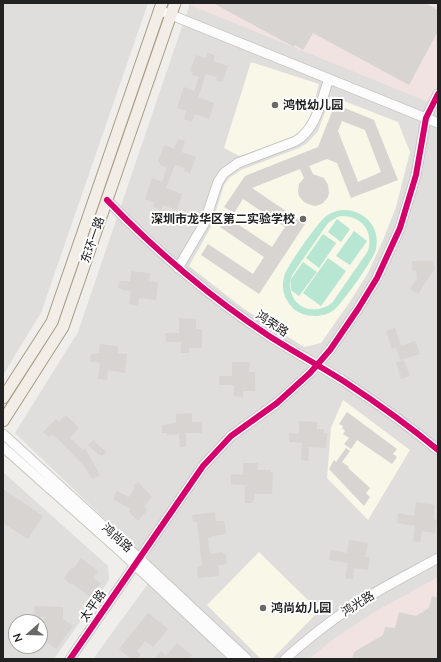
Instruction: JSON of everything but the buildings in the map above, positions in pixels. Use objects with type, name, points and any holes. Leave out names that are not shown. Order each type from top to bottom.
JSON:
[{"type":"main road","name":"东环一路","points":[[3,421],[63,327],[175,3]]},
{"type":"main road","name":"东环一路","points":[[3,398],[52,322],[160,6]]},
{"type":"street","points":[[160,6],[171,14],[438,123]]},
{"type":"street","points":[[178,268],[204,224],[218,182],[224,172],[238,163],[296,141],[302,137],[314,121],[329,78]]},
{"type":"street","name":"太平路","points":[[70,659],[195,478],[212,456],[242,428],[289,394],[317,366],[365,299],[393,245],[406,210],[413,187],[426,118],[438,94]]},
{"type":"street","name":"鸿荣路","points":[[107,200],[178,268],[246,320],[376,402],[438,450]]},
{"type":"street","name":"鸿尚路","points":[[3,434],[138,562],[235,659]]},
{"type":"street","name":"鸿尚路","points":[[3,447],[138,562],[247,659]]},
{"type":"street","name":"鸿光路","points":[[285,659],[322,627],[344,612],[438,558]]},
{"type":"shaded area","points":[[3,3],[148,3],[41,313],[3,375]]},
{"type":"shaded area","points":[[190,3],[438,3],[438,659],[93,659],[158,570],[15,433],[78,332]]},
{"type":"shaded area","points":[[190,3],[438,3],[438,106],[190,5]]},
{"type":"shaded area","name":"鸿悦幼儿园","points":[[251,62],[319,84],[308,126],[290,140],[239,156],[224,148]]},
{"type":"shaded area","name":"深圳市龙华区第二实验学校","points":[[331,96],[398,122],[410,152],[396,207],[368,273],[321,343],[304,347],[244,309],[189,266],[211,227],[224,185],[229,178],[241,170],[299,148],[307,143],[318,131]]},
{"type":"shaded area","points":[[343,400],[410,450],[368,520],[327,478],[331,428]]},
{"type":"shaded area","points":[[3,472],[108,566],[109,580],[54,659],[3,659]]},
{"type":"shaded area","name":"鸿尚幼儿园","points":[[259,552],[319,611],[272,659],[261,659],[207,605]]},
{"type":"shaded area","points":[[438,577],[438,659],[309,659],[332,640],[376,611]]},
{"type":"green space","points":[[342,210],[357,212],[369,220],[376,233],[376,249],[370,262],[358,280],[335,309],[320,316],[302,314],[296,311],[287,300],[283,288],[284,277],[296,255],[321,221],[329,214]],"holes":[[[337,217],[349,217],[361,222],[365,226],[369,238],[368,251],[332,303],[323,308],[315,309],[300,305],[291,293],[290,284],[292,275],[328,223]]]},
{"type":"green space","points":[[337,219],[350,229],[341,242],[328,232]]},
{"type":"green space","points":[[354,231],[367,241],[350,265],[336,256]]},
{"type":"green space","points":[[323,234],[336,243],[319,268],[306,258]]},
{"type":"green space","points":[[328,258],[346,271],[321,306],[303,293]]},
{"type":"green space","points":[[303,262],[317,272],[299,296],[291,290],[291,279]]},
{"type":"cycle path","points":[[70,659],[203,466],[231,436],[277,403],[310,373],[330,350],[358,309],[377,278],[400,228],[416,175],[426,118],[438,94]]},
{"type":"cycle path","points":[[107,200],[164,255],[247,321],[369,398],[438,450]]},
{"type":"place","name":"鸿悦幼儿园","points":[[275,105]]},
{"type":"place","name":"深圳市龙华区第二实验学校","points":[[303,219]]},
{"type":"place","name":"鸿尚幼儿园","points":[[263,608]]}]
